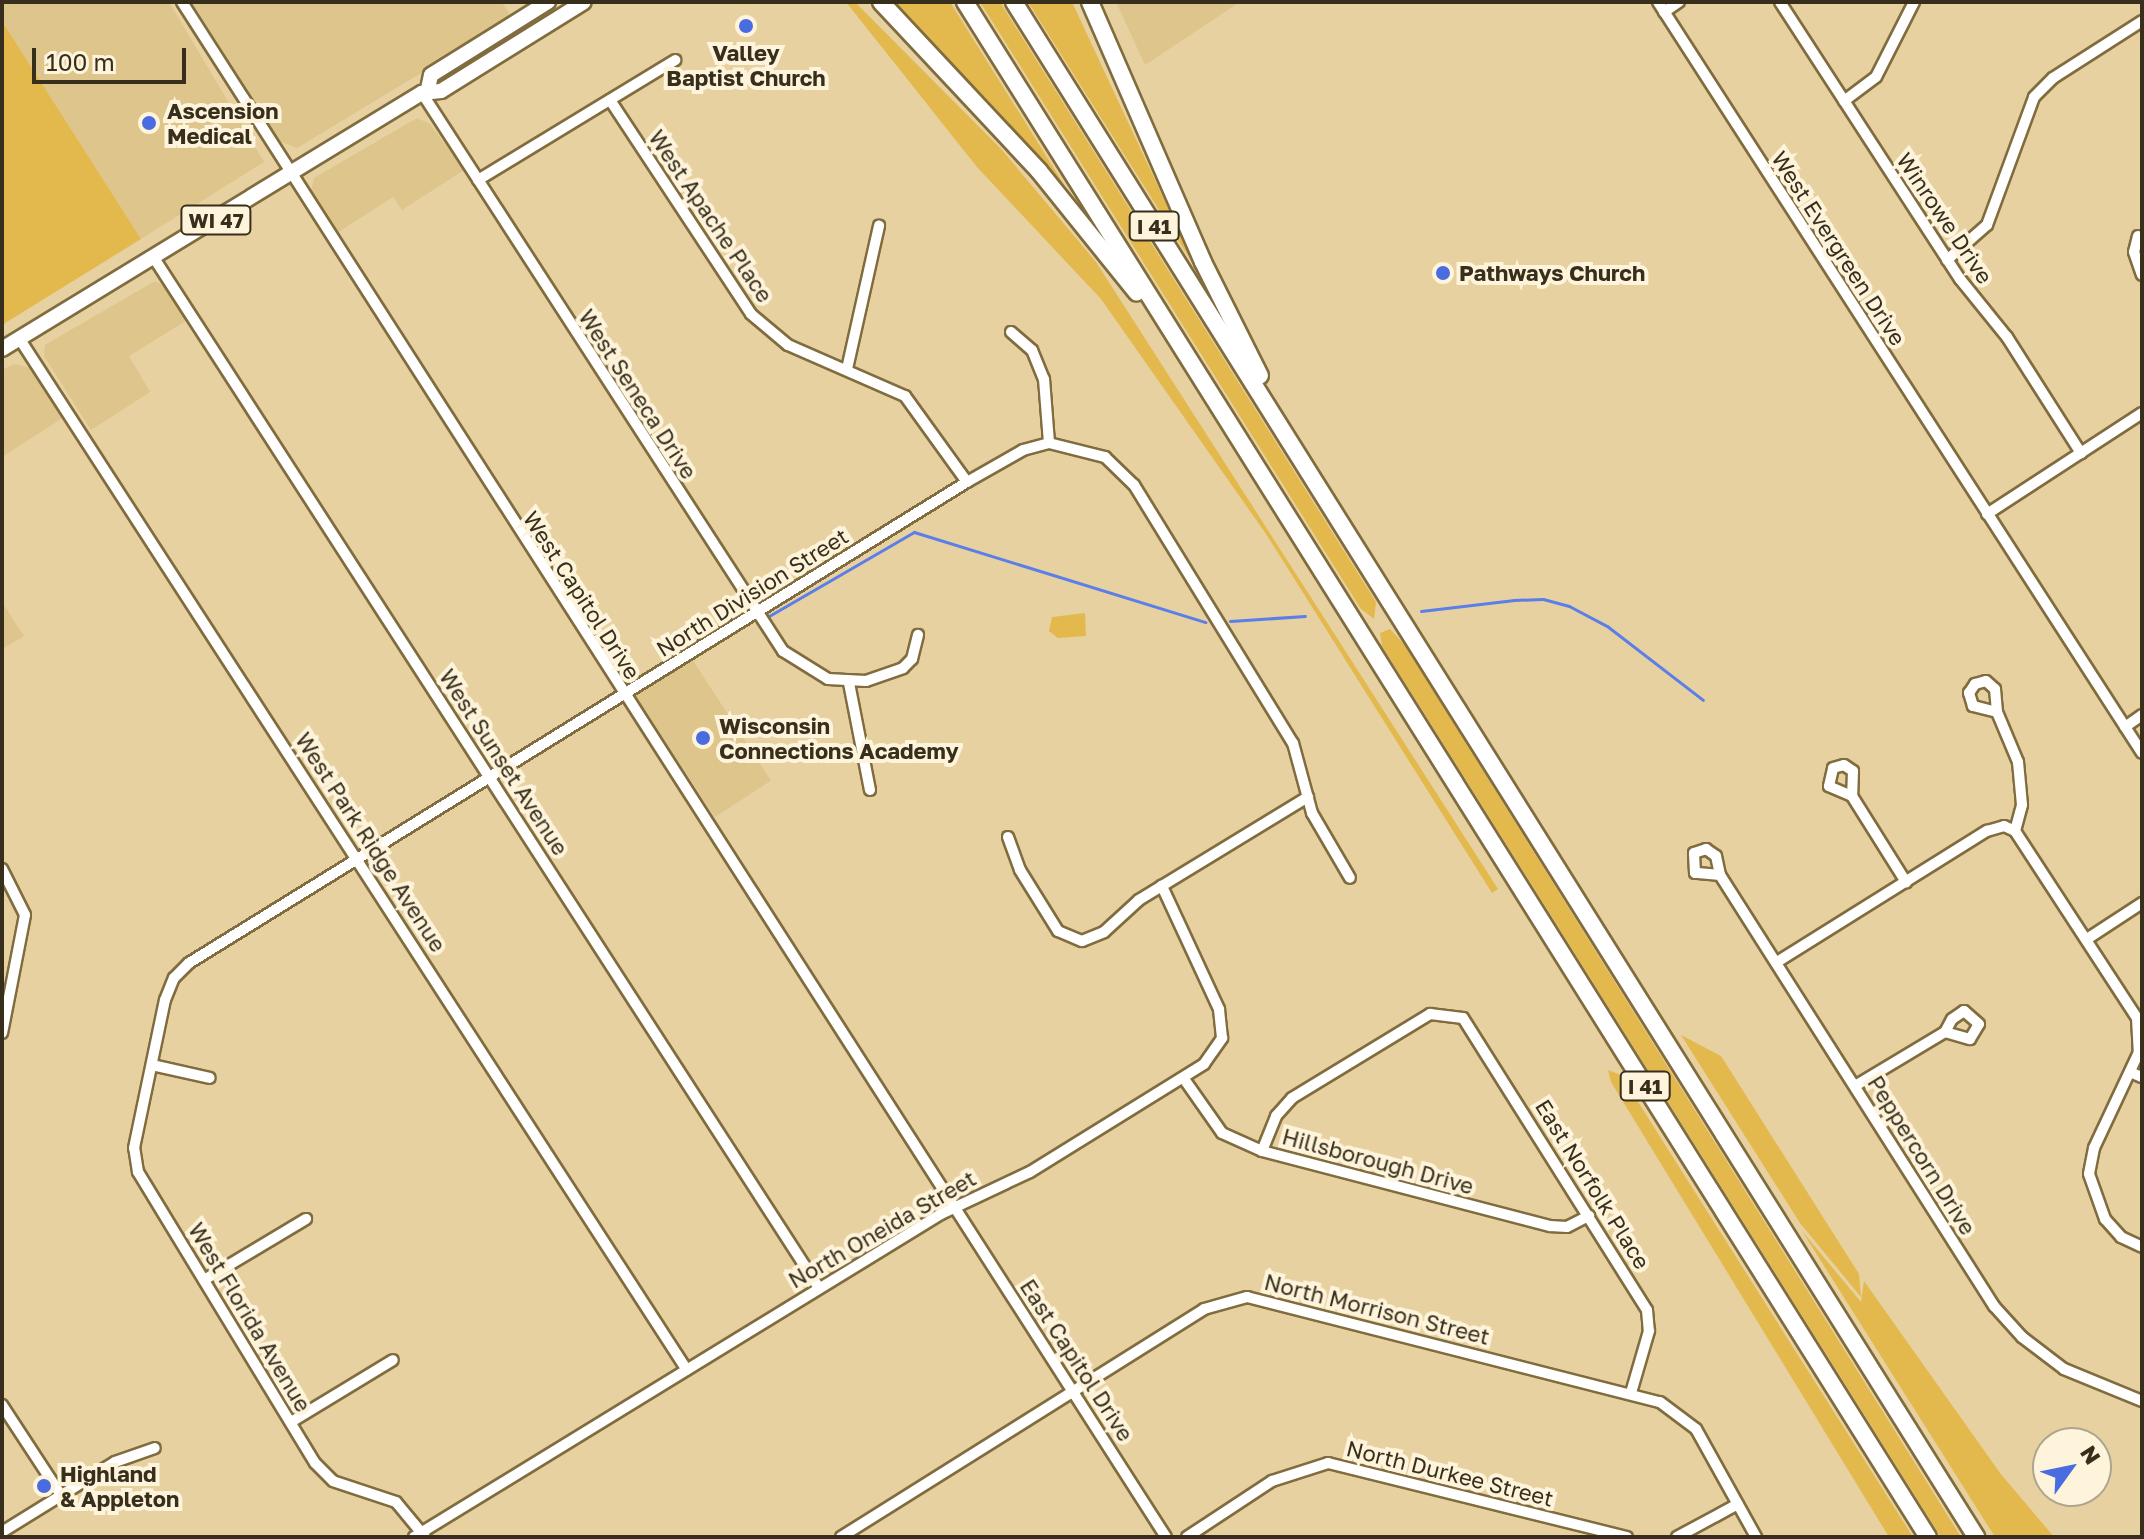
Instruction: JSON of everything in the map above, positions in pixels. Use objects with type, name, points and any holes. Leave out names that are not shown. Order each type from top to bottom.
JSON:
[{"type":"highway","points":[[881,2],[1031,160],[1159,327],[1182,345]]},
{"type":"highway","name":"I 41","points":[[965,2],[1928,1537]]},
{"type":"highway","name":"I 41","points":[[1014,2],[1976,1537]]},
{"type":"highway","points":[[1090,2],[1209,274],[1294,450]]},
{"type":"main road","name":"WI 47","points":[[425,91],[431,75],[548,2]]},
{"type":"main road","name":"WI 47","points":[[2,349],[425,91],[441,91],[584,2]]},
{"type":"street","name":"West Capitol Drive","points":[[182,2],[288,175],[953,1206]]},
{"type":"street","points":[[1661,7],[1679,2]]},
{"type":"street","name":"Winrowe Drive","points":[[1780,2],[1947,260],[2007,337],[2081,453]]},
{"type":"street","points":[[1844,101],[1876,77],[1914,2]]},
{"type":"street","name":"West Evergreen Drive","points":[[1661,7],[2142,753]]},
{"type":"street","points":[[1947,260],[1987,225],[2034,97],[2053,78],[2142,21]]},
{"type":"street","points":[[478,180],[675,60]]},
{"type":"street","name":"West Seneca Drive","points":[[425,91],[478,180],[755,613],[798,663],[849,683]]},
{"type":"street","name":"West Apache Place","points":[[610,100],[751,314],[788,345],[894,388],[915,406],[967,482]]},
{"type":"street","points":[[847,369],[879,226]]},
{"type":"street","points":[[2138,236],[2134,252],[2142,275]]},
{"type":"street","name":"West Sunset Avenue","points":[[154,258],[819,1288]]},
{"type":"street","points":[[1011,332],[1032,350],[1042,371],[1049,443],[1088,449],[1121,469],[1186,568],[1293,743],[1317,826],[1350,878]]},
{"type":"street","name":"West Park Ridge Avenue","points":[[19,338],[687,1370]]},
{"type":"street","points":[[1987,514],[2142,413]]},
{"type":"street","name":"North Division Street","points":[[358,858],[967,482],[1023,450],[1049,443]]},
{"type":"street","points":[[870,790],[849,683],[880,679],[903,668],[912,659],[918,635]]},
{"type":"street","points":[[1997,712],[2018,762],[2022,805],[2015,831]]},
{"type":"street","points":[[2125,727],[2142,715]]},
{"type":"street","points":[[1852,796],[1906,882]]},
{"type":"street","points":[[1008,837],[1020,870],[1058,931],[1082,941],[1104,932],[1126,909],[1308,797]]},
{"type":"street","points":[[1777,962],[1995,827],[2015,831],[2137,1018],[2140,1052],[2094,1148],[2089,1174],[2105,1219],[2121,1237],[2142,1247]]},
{"type":"street","name":"West Florida Avenue","points":[[358,858],[180,970],[165,1000],[135,1162],[324,1473],[346,1487],[396,1502],[420,1535]]},
{"type":"street","points":[[2,869],[22,903],[25,926],[2,1033]]},
{"type":"street","name":"Peppercorn Drive","points":[[1720,875],[2008,1322],[2064,1369],[2142,1401]]},
{"type":"street","name":"North Oneida Street","points":[[420,1535],[953,1206],[1030,1172],[1184,1079],[1213,1057],[1222,1024],[1162,886]]},
{"type":"street","points":[[2087,939],[2142,903]]},
{"type":"street","name":"East Norfolk Place","points":[[1262,1151],[1276,1116],[1292,1098],[1430,1014],[1451,1014],[1470,1025],[1647,1310],[1649,1331],[1631,1393]]},
{"type":"street","points":[[1855,1086],[1945,1032]]},
{"type":"street","points":[[152,1065],[210,1078]]},
{"type":"street","points":[[2130,1072],[2142,1077]]},
{"type":"street","name":"Hillsborough Drive","points":[[1184,1079],[1222,1133],[1262,1151],[1550,1226],[1567,1227],[1589,1216]]},
{"type":"street","name":"East Capitol Drive","points":[[953,1206],[1166,1537]]},
{"type":"street","points":[[204,1280],[306,1219]]},
{"type":"street","name":"North Morrison Street","points":[[841,1537],[1204,1309],[1247,1297],[1631,1393],[1672,1409],[1696,1429],[1756,1537]]},
{"type":"street","points":[[291,1422],[393,1360]]},
{"type":"street","points":[[2,1405],[61,1495]]},
{"type":"street","points":[[2,1532],[115,1462],[155,1448]]},
{"type":"street","name":"North Durkee Street","points":[[1187,1537],[1272,1481],[1328,1463],[1627,1537]]},
{"type":"street","points":[[1677,1537],[1738,1504]]},
{"type":"shaded area","points":[[2,2],[169,2],[264,162],[141,239],[2,21]]},
{"type":"shaded area","points":[[192,2],[502,2],[512,18],[297,148],[279,141]]},
{"type":"shaded area","points":[[846,2],[855,2],[1002,150],[1096,262],[1498,889],[1492,893],[1266,534],[1101,299],[977,167]]},
{"type":"shaded area","points":[[895,2],[950,2],[1065,186],[937,51]]},
{"type":"shaded area","points":[[980,2],[1000,2],[1376,602],[1374,619],[1361,609]]},
{"type":"shaded area","points":[[1028,2],[1072,2],[1197,270]]},
{"type":"shaded area","points":[[1116,2],[1240,2],[1145,65]]},
{"type":"shaded area","points":[[2,21],[141,239],[2,325]]},
{"type":"shaded area","points":[[417,118],[430,124],[464,170],[402,210],[393,197],[337,233],[311,192],[314,178]]},
{"type":"shaded area","points":[[155,281],[165,286],[189,319],[129,356],[150,392],[91,430],[44,356],[45,345]]},
{"type":"shaded area","points":[[14,364],[31,368],[64,417],[2,457],[2,370]]},
{"type":"shaded area","points":[[2,602],[24,636],[2,649]]},
{"type":"shaded area","points":[[1085,613],[1086,636],[1058,638],[1049,631],[1052,617]]},
{"type":"shaded area","points":[[1390,629],[1404,644],[1961,1537],[1941,1537],[1382,646],[1380,633]]},
{"type":"shaded area","name":"Wisconsin Connections Academy","points":[[692,659],[771,781],[715,817],[636,695]]},
{"type":"shaded area","points":[[1681,1035],[1721,1056],[1859,1274],[1861,1297],[1800,1223]]},
{"type":"shaded area","points":[[1608,1070],[1621,1075],[1913,1537],[1889,1537],[1611,1082]]},
{"type":"shaded area","points":[[1802,1231],[1861,1302],[1864,1281],[2000,1473],[2054,1537],[1995,1537]]},
{"type":"waterway","points":[[769,616],[914,532],[1205,622]]},
{"type":"waterway","points":[[1421,611],[1543,599],[1569,606],[1607,626],[1703,700]]},
{"type":"waterway","points":[[1230,621],[1305,616]]},
{"type":"place","name":"Valley Baptist Church","points":[[746,26]]},
{"type":"place","name":"Ascension Medical","points":[[149,123]]},
{"type":"place","name":"Pathways Church","points":[[1443,273]]},
{"type":"place","name":"Wisconsin Connections Academy","points":[[703,738]]},
{"type":"place","name":"Highland & Appleton","points":[[44,1486]]}]
